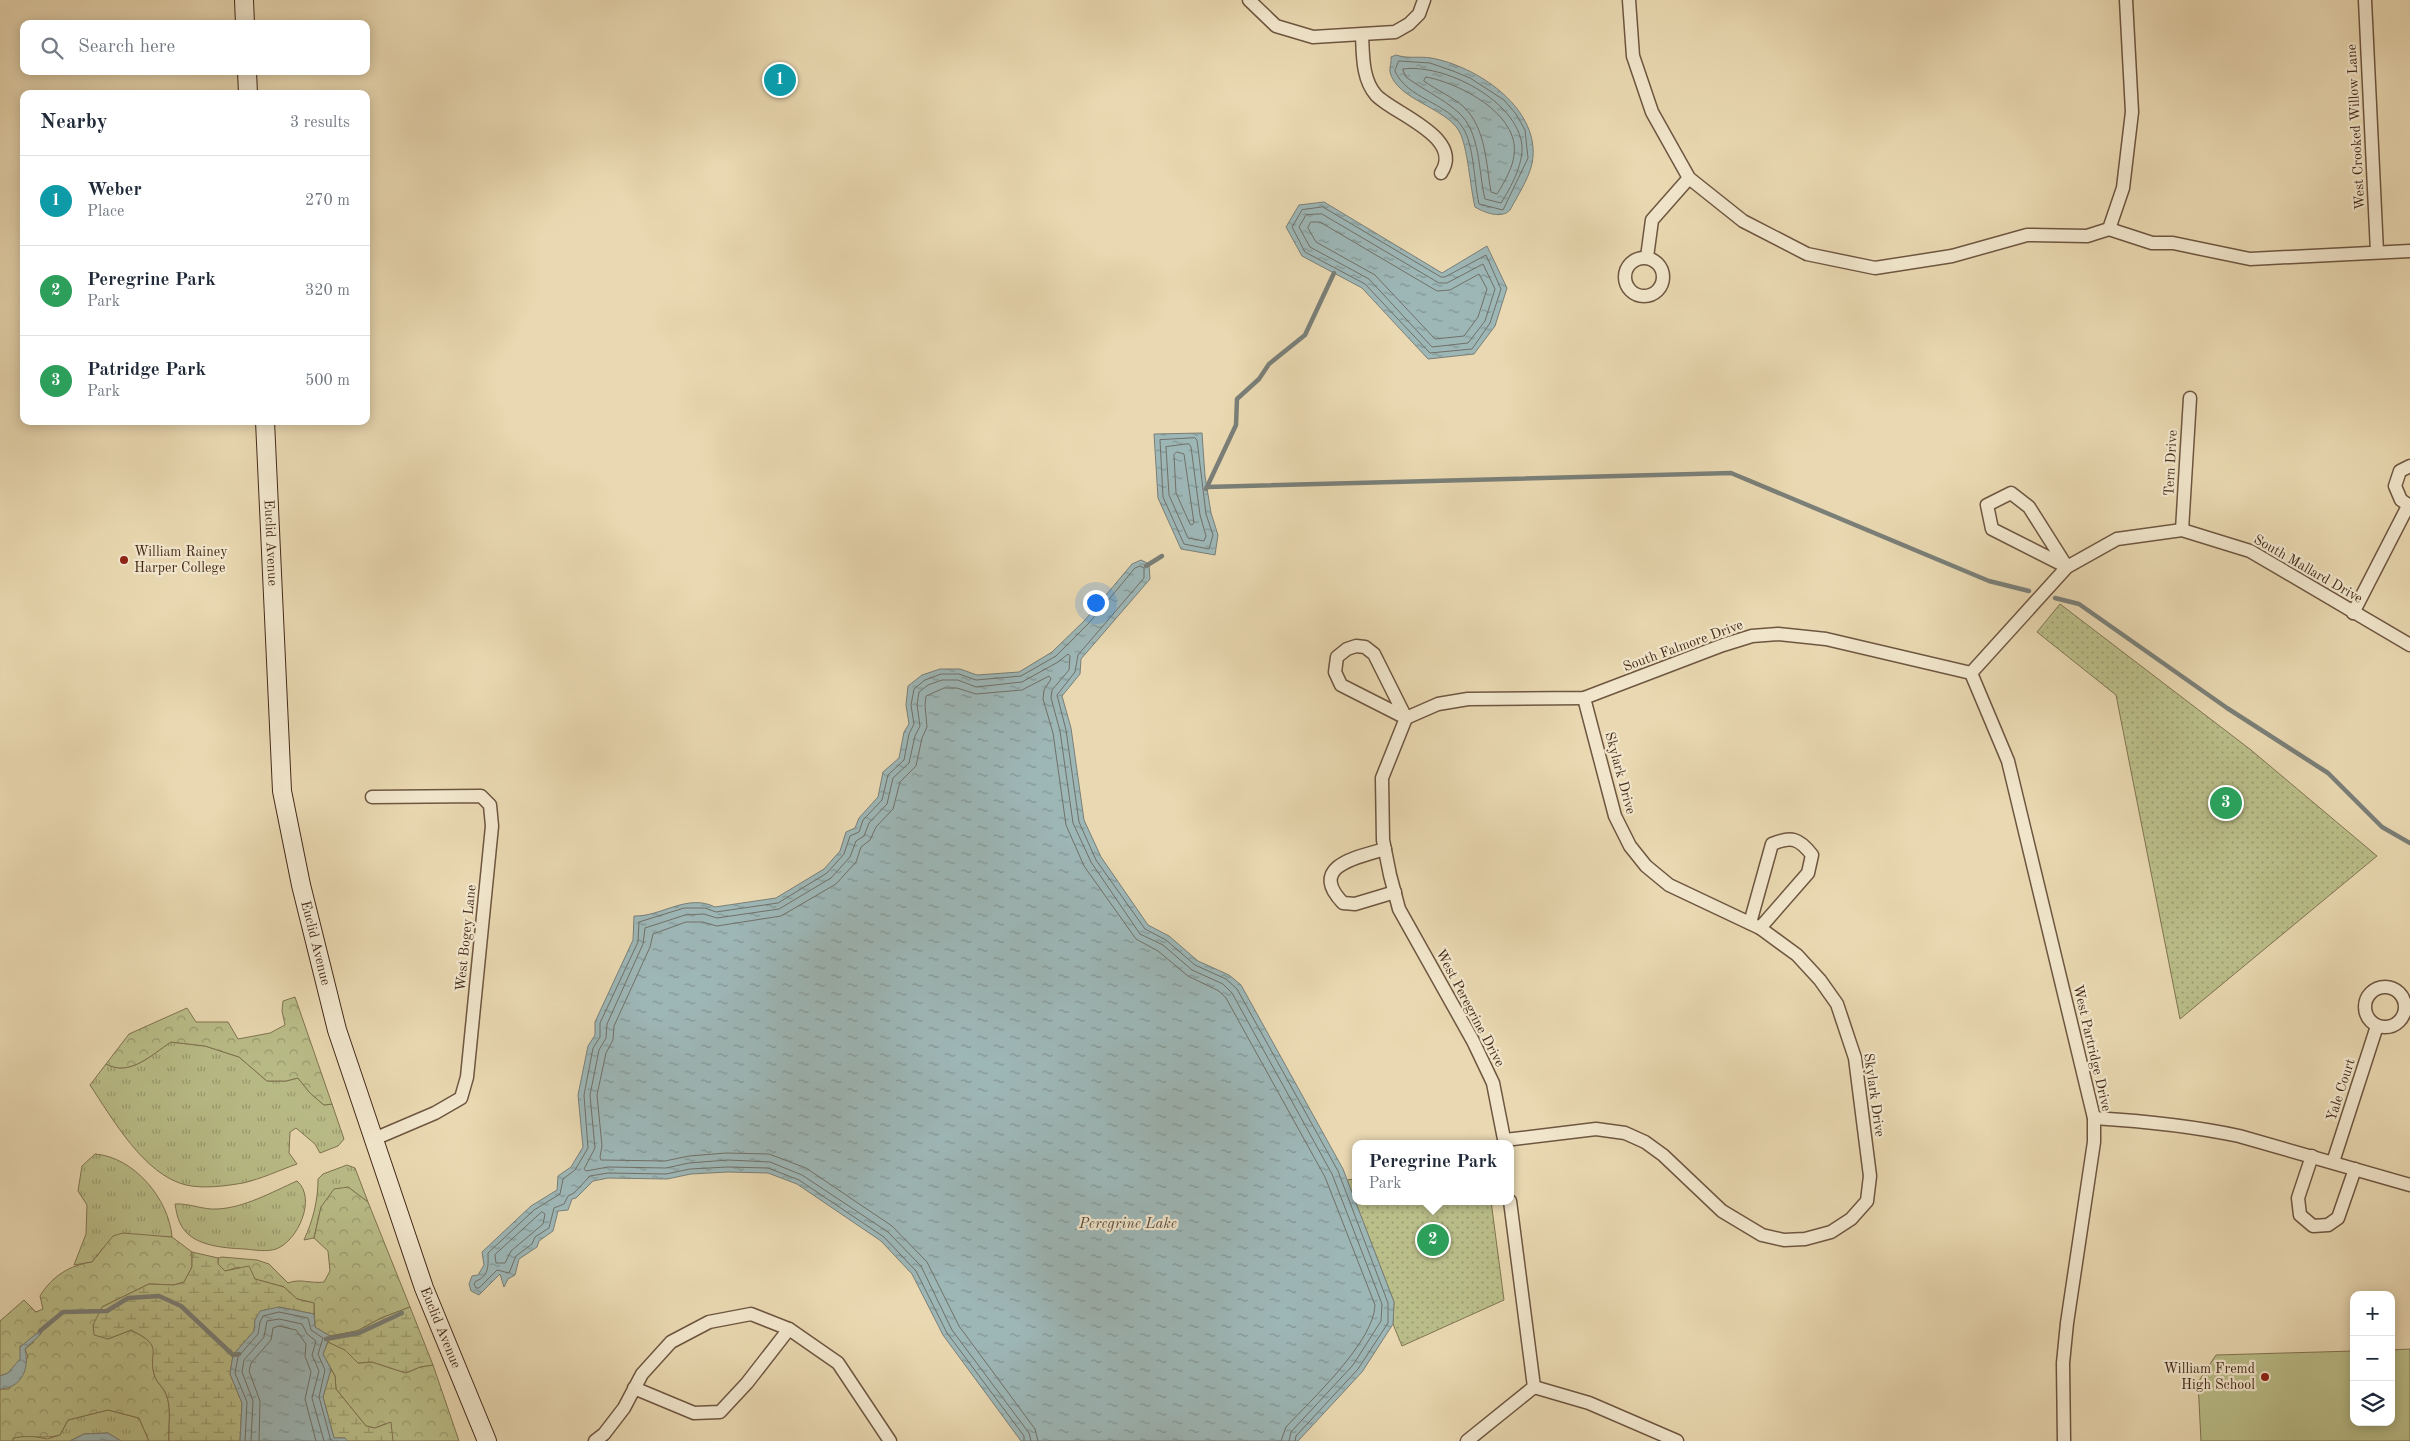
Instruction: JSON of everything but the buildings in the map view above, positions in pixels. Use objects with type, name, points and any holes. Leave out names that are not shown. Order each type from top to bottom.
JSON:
[{"type":"main road","points":[[244,0],[245,20]]},
{"type":"main road","points":[[247,75],[248,90]]},
{"type":"main road","name":"Euclid Avenue","points":[[265,425],[282,791],[301,886],[337,1030],[424,1288],[487,1441]]},
{"type":"street","points":[[1249,0],[1276,26],[1313,37],[1395,32],[1409,24],[1419,14],[1424,0]]},
{"type":"street","points":[[1629,0],[1633,56],[1652,112],[1689,178],[1743,221],[1807,254],[1874,268],[1952,256],[2026,234],[2087,236],[2109,229],[2152,243],[2173,243],[2250,259],[2410,251]]},
{"type":"street","points":[[2109,229],[2124,188],[2132,112],[2126,0]]},
{"type":"street","name":"West Crooked Willow Lane","points":[[2365,0],[2377,252]]},
{"type":"street","points":[[1362,35],[1364,70],[1368,83],[1376,95],[1419,122],[1440,144],[1445,156],[1445,167],[1441,173]]},
{"type":"street","points":[[1647,257],[1652,220],[1689,178]]},
{"type":"street","name":"Tern Drive","points":[[2182,530],[2190,398]]},
{"type":"street","points":[[2353,613],[2409,506],[2396,494],[2395,486],[2400,471],[2410,466]]},
{"type":"street","points":[[2011,493],[2029,507],[2067,567],[1992,529],[1987,505],[2011,493]]},
{"type":"street","name":"South Mallard Drive","points":[[1971,673],[2067,567],[2117,539],[2182,530],[2250,551],[2410,645]]},
{"type":"street","name":"South Falmore Drive","points":[[1406,718],[1438,704],[1468,699],[1584,698],[1723,645],[1752,636],[1778,634],[1826,639],[1971,673]]},
{"type":"street","points":[[1356,646],[1365,647],[1374,654],[1406,718],[1341,685],[1335,672],[1337,657],[1347,649],[1356,646]]},
{"type":"street","name":"West Partridge Drive","points":[[1971,673],[2010,769],[2094,1118],[2094,1142],[2067,1323],[2063,1364],[2064,1441]]},
{"type":"street","name":"Skylark Drive","points":[[1514,1141],[1596,1129],[1625,1133],[1645,1142],[1663,1155],[1722,1211],[1762,1235],[1784,1240],[1805,1239],[1830,1232],[1851,1219],[1867,1201],[1870,1176],[1855,1058],[1837,1004],[1820,980],[1797,955],[1755,925],[1669,885],[1646,866],[1630,846],[1615,816],[1584,698]]},
{"type":"street","name":"West Peregrine Drive","points":[[1406,718],[1382,778],[1381,807],[1384,849],[1399,909],[1473,1041],[1493,1083],[1505,1140]]},
{"type":"street","name":"West Bogey Lane","points":[[372,797],[482,796],[490,805],[492,826],[467,1077],[461,1098],[434,1113],[374,1138]]},
{"type":"street","points":[[1784,839],[1794,839],[1804,844],[1812,855],[1808,873],[1755,925],[1772,844],[1784,839]]},
{"type":"street","points":[[1384,849],[1344,861],[1332,872],[1330,883],[1335,895],[1342,903],[1355,904],[1395,892]]},
{"type":"street","name":"Yale Court","points":[[2333,1162],[2377,1026]]},
{"type":"street","points":[[2094,1118],[2213,1130],[2312,1156],[2410,1185]]},
{"type":"street","points":[[2312,1156],[2298,1198],[2300,1215],[2313,1226],[2328,1225],[2338,1218],[2355,1169]]},
{"type":"street","points":[[1511,1205],[1534,1387]]},
{"type":"street","points":[[595,1441],[604,1434],[624,1408],[642,1374],[670,1342],[709,1322],[751,1314],[789,1328],[838,1362],[890,1441]]},
{"type":"street","points":[[634,1388],[694,1414],[720,1412],[747,1383],[789,1328]]},
{"type":"street","points":[[1467,1441],[1534,1387]]},
{"type":"street","points":[[1534,1387],[1589,1403],[1677,1441]]},
{"type":"green space","points":[[2060,604],[2251,750],[2377,856],[2180,1019],[2116,695],[2037,632]]},
{"type":"green space","points":[[295,997],[332,1104],[324,1105],[310,1093],[298,1078],[286,1081],[267,1081],[239,1057],[205,1046],[171,1042],[140,1063],[132,1066],[123,1068],[106,1064],[129,1034],[187,1008],[196,1022],[228,1022],[238,1039],[270,1033],[285,1025],[282,1011],[283,1001]]},
{"type":"green space","points":[[171,1042],[205,1046],[239,1057],[267,1081],[286,1081],[298,1078],[310,1093],[324,1105],[332,1104],[344,1139],[338,1146],[320,1153],[315,1144],[296,1128],[290,1132],[289,1153],[297,1164],[257,1179],[229,1185],[193,1186],[171,1179],[156,1170],[130,1144],[90,1085],[106,1064],[123,1068],[132,1066],[140,1063]]},
{"type":"green space","points":[[95,1154],[123,1163],[147,1182],[164,1208],[172,1237],[146,1236],[103,1248],[92,1262],[74,1265],[86,1234],[87,1205],[78,1191],[82,1166]]},
{"type":"green space","points":[[347,1165],[355,1168],[368,1202],[348,1187],[321,1207],[314,1238],[304,1240],[314,1210],[318,1179],[323,1174]]},
{"type":"green space","points":[[1352,1179],[1352,1193],[1347,1180]]},
{"type":"green space","points":[[297,1181],[303,1188],[305,1198],[302,1218],[298,1228],[291,1237],[276,1249],[227,1248],[199,1241],[185,1231],[177,1216],[175,1204],[212,1209],[227,1208],[258,1199]]},
{"type":"green space","points":[[348,1187],[368,1202],[410,1307],[381,1318],[357,1331],[330,1336],[315,1327],[314,1303],[297,1299],[284,1287],[255,1279],[239,1267],[225,1271],[218,1264],[218,1258],[222,1257],[257,1260],[269,1264],[288,1283],[297,1281],[324,1282],[330,1271],[328,1251],[314,1238],[321,1207],[334,1189]]},
{"type":"green space","points":[[1357,1205],[1492,1205],[1504,1300],[1402,1346],[1393,1324],[1394,1302]]},
{"type":"green space","points":[[123,1233],[172,1237],[192,1252],[192,1267],[184,1282],[174,1285],[149,1284],[102,1307],[108,1339],[131,1330],[143,1336],[153,1346],[155,1377],[168,1399],[169,1441],[149,1441],[139,1418],[108,1410],[68,1420],[60,1435],[20,1437],[13,1438],[13,1441],[0,1441],[0,1389],[9,1389],[28,1357],[25,1349],[34,1342],[20,1346],[21,1359],[8,1373],[0,1376],[0,1321],[24,1300],[36,1312],[43,1309],[40,1296],[56,1277],[76,1266],[92,1262],[113,1236]]},
{"type":"green space","points":[[192,1252],[218,1258],[218,1264],[225,1271],[249,1266],[255,1279],[284,1287],[297,1299],[314,1303],[314,1314],[279,1307],[255,1320],[254,1331],[233,1355],[230,1374],[242,1403],[240,1441],[169,1441],[168,1399],[155,1377],[153,1350],[149,1341],[131,1330],[108,1339],[94,1335],[93,1325],[102,1307],[149,1284],[174,1285],[184,1282],[192,1267]]},
{"type":"green space","points":[[410,1307],[433,1365],[420,1367],[406,1373],[372,1362],[358,1363],[345,1350],[328,1342],[330,1336],[357,1331],[381,1318]]},
{"type":"green space","points":[[328,1342],[345,1350],[358,1363],[372,1362],[406,1373],[420,1367],[433,1365],[459,1441],[393,1441],[385,1424],[375,1428],[366,1426],[336,1389],[335,1376],[323,1354]]},
{"type":"green space","name":"William Fremd High School","points":[[2410,1349],[2410,1441],[2201,1441],[2198,1382],[2216,1355],[2350,1351],[2350,1426],[2395,1426],[2395,1350]]},
{"type":"green space","points":[[331,1369],[335,1376],[336,1389],[366,1426],[375,1428],[391,1422],[393,1441],[348,1441],[345,1438],[334,1438],[323,1397]]},
{"type":"green space","points":[[108,1410],[139,1418],[149,1441],[121,1441],[108,1433],[84,1434],[70,1441],[13,1441],[13,1438],[28,1435],[47,1439],[60,1435],[68,1420]]},
{"type":"water","points":[[1396,55],[1431,58],[1448,62],[1484,79],[1514,105],[1525,121],[1532,138],[1533,157],[1524,184],[1507,213],[1498,215],[1475,207],[1467,157],[1459,131],[1444,116],[1401,89],[1394,81],[1390,69],[1391,57]]},
{"type":"water","points":[[1324,202],[1442,273],[1487,246],[1507,288],[1495,326],[1474,354],[1428,359],[1362,288],[1302,256],[1286,227],[1299,205]]},
{"type":"water","points":[[1202,433],[1205,476],[1211,513],[1218,535],[1215,555],[1181,549],[1158,498],[1154,434]]},
{"type":"water","name":"Peregrine Lake","points":[[1141,560],[1149,564],[1150,579],[1081,659],[1080,674],[1062,696],[1071,728],[1084,820],[1101,857],[1148,925],[1169,936],[1198,961],[1229,975],[1241,985],[1343,1169],[1352,1192],[1352,1205],[1357,1205],[1394,1302],[1393,1324],[1362,1372],[1298,1441],[1021,1441],[943,1335],[912,1274],[881,1241],[797,1184],[768,1173],[728,1172],[691,1174],[667,1179],[608,1178],[593,1181],[576,1198],[572,1199],[568,1210],[558,1211],[553,1231],[539,1241],[537,1247],[519,1259],[515,1275],[508,1279],[504,1287],[500,1274],[479,1295],[471,1291],[469,1284],[472,1276],[478,1275],[484,1265],[482,1252],[531,1206],[557,1190],[558,1176],[571,1167],[583,1147],[578,1095],[588,1046],[595,1035],[595,1022],[633,940],[634,916],[654,913],[684,904],[705,903],[715,907],[776,898],[824,869],[840,851],[846,832],[855,828],[859,818],[878,797],[883,772],[899,758],[904,732],[909,724],[906,705],[908,686],[922,675],[940,669],[960,669],[977,675],[1019,672],[1052,652],[1085,620],[1132,564]]},
{"type":"water","points":[[279,1307],[314,1314],[315,1327],[330,1336],[323,1354],[331,1369],[323,1397],[334,1438],[345,1438],[348,1441],[240,1441],[242,1403],[230,1374],[233,1355],[254,1331],[255,1320],[260,1311]]},
{"type":"water","points":[[43,1328],[41,1334],[25,1349],[26,1363],[23,1376],[14,1385],[0,1389],[0,1376],[8,1373],[20,1359],[20,1347]]},
{"type":"water","points":[[108,1433],[121,1441],[70,1441],[84,1434]]},
{"type":"waterway","points":[[1206,489],[1236,425],[1237,399],[1259,379],[1269,364],[1305,335],[1334,273]]},
{"type":"waterway","points":[[1207,487],[1731,473],[1989,581],[2029,591]]},
{"type":"waterway","points":[[1146,566],[1162,556]]},
{"type":"waterway","points":[[2055,598],[2079,604],[2227,708],[2328,773],[2382,827],[2410,843]]},
{"type":"waterway","points":[[40,1331],[63,1312],[107,1311],[128,1298],[159,1296],[181,1306],[233,1355],[239,1354]]},
{"type":"waterway","points":[[326,1339],[359,1333],[402,1313]]},
{"type":"place","name":"Weber","points":[[780,80]]},
{"type":"place","name":"William Rainey Harper College","points":[[124,560]]},
{"type":"place","name":"Patridge Park","points":[[2226,803]]},
{"type":"place","name":"Peregrine Park","points":[[1433,1240]]},
{"type":"place","name":"William Fremd High School","points":[[2265,1377]]}]
